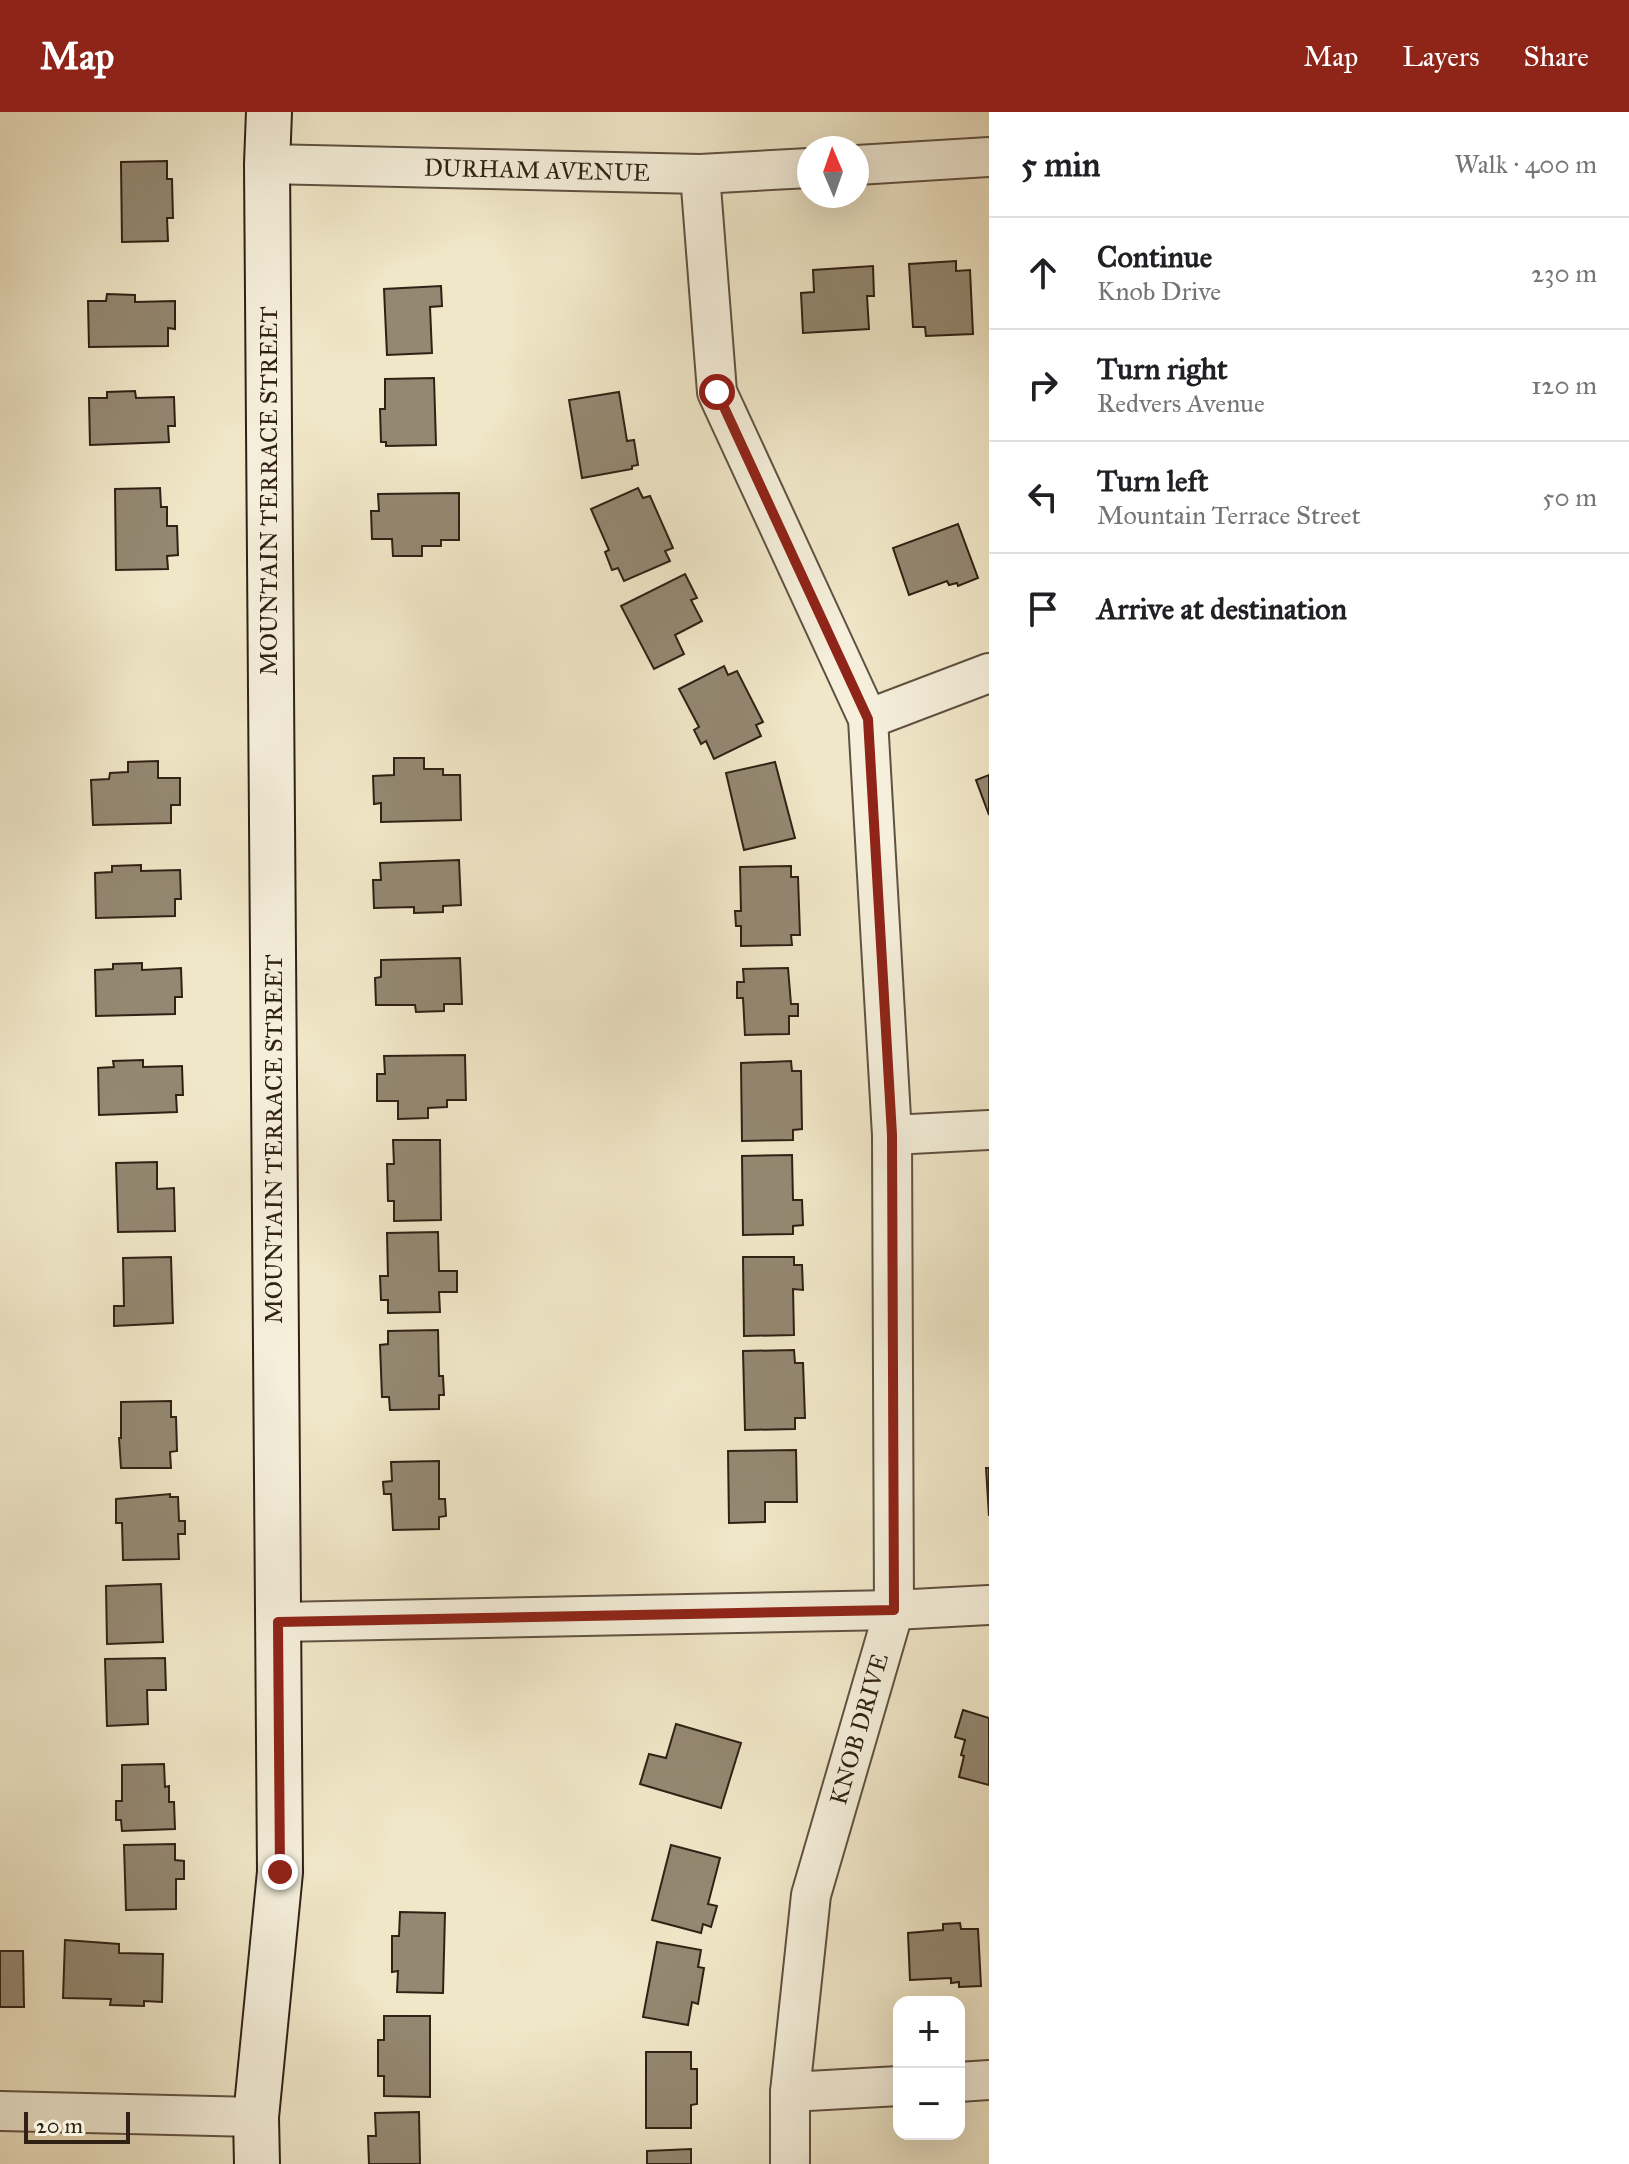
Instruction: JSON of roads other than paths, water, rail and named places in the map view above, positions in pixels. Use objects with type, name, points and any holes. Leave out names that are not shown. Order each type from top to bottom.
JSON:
[{"type":"street","name":"MOUNTAIN TERRACE STREET","points":[[257,2164],[256,2117],[280,1872],[269,112]]},
{"type":"street","points":[[869,164],[989,157]]},
{"type":"street","name":"DURHAM AVENUE","points":[[267,164],[700,174],[797,169]]},
{"type":"street","name":"KNOB DRIVE","points":[[700,174],[717,392],[868,719],[892,1135],[894,1610],[811,1895],[790,2092],[790,2164]]},
{"type":"street","points":[[868,719],[989,673]]},
{"type":"street","points":[[892,1135],[989,1130]]},
{"type":"street","points":[[278,1622],[894,1610],[989,1605]]},
{"type":"street","points":[[965,2082],[989,2080]]},
{"type":"street","points":[[790,2092],[893,2086]]},
{"type":"street","points":[[0,2111],[256,2117]]}]
